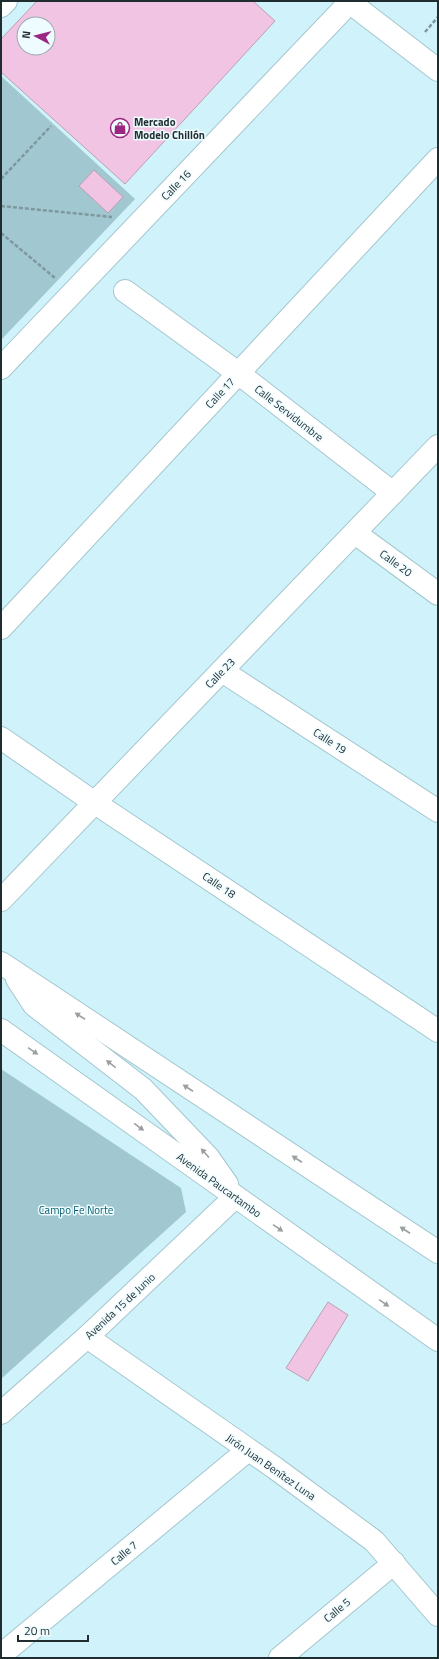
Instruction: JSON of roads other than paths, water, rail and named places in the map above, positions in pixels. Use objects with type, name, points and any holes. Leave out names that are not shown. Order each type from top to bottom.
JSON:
[{"type":"street","points":[[1,6],[6,1]]},
{"type":"street","points":[[349,1],[438,70]]},
{"type":"street","name":"Calle 16","points":[[1,368],[349,1]]},
{"type":"street","name":"Calle 17","points":[[1,628],[438,159]]},
{"type":"street","name":"Calle Servidumbre","points":[[125,292],[238,373],[393,493]]},
{"type":"street","name":"Calle 23","points":[[1,900],[438,446]]},
{"type":"street","name":"Calle 20","points":[[355,533],[438,594]]},
{"type":"street","name":"Calle 19","points":[[222,671],[438,811]]},
{"type":"street","name":"Calle 18","points":[[1,738],[95,803],[438,1031]]},
{"type":"street","points":[[6,967],[34,1005],[143,1089],[208,1157],[235,1197]]},
{"type":"street","points":[[6,967],[438,1252]]},
{"type":"street","name":"Avenida Paucartambo","points":[[1,1030],[46,1060],[235,1197],[438,1340]]},
{"type":"street","name":"Avenida 15 de Junio","points":[[1,1413],[87,1337],[235,1197]]},
{"type":"street","name":"Jirón Juan Benítez Luna","points":[[87,1337],[374,1541],[438,1615]]},
{"type":"street","name":"Calle 7","points":[[1,1655],[248,1450]]},
{"type":"street","name":"Calle 5","points":[[280,1658],[394,1563]]},
{"type":"place","name":"Mercado Modelo Chillón","points":[[120,128]]},
{"type":"park label","name":"Campo Fe Norte","points":[[76,1210]]}]
